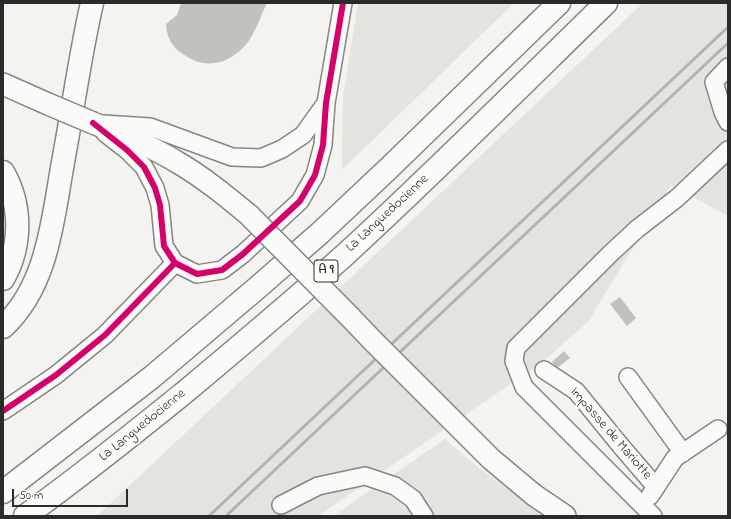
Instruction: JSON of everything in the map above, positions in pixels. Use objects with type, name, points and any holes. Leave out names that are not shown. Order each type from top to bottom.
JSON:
[{"type":"highway","points":[[3,327],[20,308],[27,297],[33,286],[43,258],[54,215],[92,3]]},
{"type":"highway","name":"A 9","points":[[3,492],[152,377],[320,233],[559,3]]},
{"type":"highway","name":"La Languedocienne","points":[[25,516],[90,468],[230,355],[342,258],[606,3]]},
{"type":"highway","points":[[3,172],[13,192],[16,203],[18,226],[11,263],[3,278]]},
{"type":"main road","points":[[3,84],[153,149],[178,162],[221,192],[249,215],[491,459],[534,495],[565,516]]},
{"type":"street","points":[[93,123],[127,150],[144,167],[155,188],[160,205],[164,246],[174,263],[197,274],[222,270],[243,254],[300,201],[315,176],[323,145],[326,103],[343,3]]},
{"type":"street","points":[[728,67],[714,82],[723,112],[728,122]]},
{"type":"street","points":[[93,123],[150,127],[232,157],[261,158],[282,149],[303,135],[326,103]]},
{"type":"street","points":[[648,511],[524,387],[514,362],[516,348],[611,253],[637,229],[677,198],[728,150]]},
{"type":"street","points":[[3,411],[56,375],[105,335],[174,263]]},
{"type":"street","name":"Impasse de Mariotte","points":[[544,370],[576,391],[656,487]]},
{"type":"street","points":[[628,377],[683,453]]},
{"type":"street","name":"Impasse de Mariotte","points":[[648,511],[656,487],[675,458],[718,429]]},
{"type":"street","points":[[281,505],[318,486],[365,476],[395,486],[413,499],[424,516]]},
{"type":"shaded area","points":[[181,3],[267,3],[254,33],[242,49],[235,55],[220,62],[203,63],[186,56],[174,47],[169,39],[166,24],[177,15]]},
{"type":"shaded area","points":[[358,3],[514,3],[342,170],[343,96]]},
{"type":"shaded area","points":[[643,3],[728,3],[728,216],[671,185],[588,322],[541,363],[318,516],[97,516]]},
{"type":"shaded area","points":[[620,297],[636,318],[627,326],[610,304]]},
{"type":"shaded area","points":[[564,351],[570,358],[557,368],[552,362]]},
{"type":"shaded area","points":[[445,439],[484,472],[546,516],[333,516]]},
{"type":"railway","points":[[209,516],[728,27]]},
{"type":"railway","points":[[226,516],[728,43]]},
{"type":"cycle path","points":[[93,123],[127,150],[144,167],[155,188],[160,205],[164,246],[175,263],[197,274],[222,270],[243,254],[300,201],[315,175],[323,145],[326,103],[343,3]]},
{"type":"cycle path","points":[[3,411],[56,375],[105,335],[175,263]]}]
